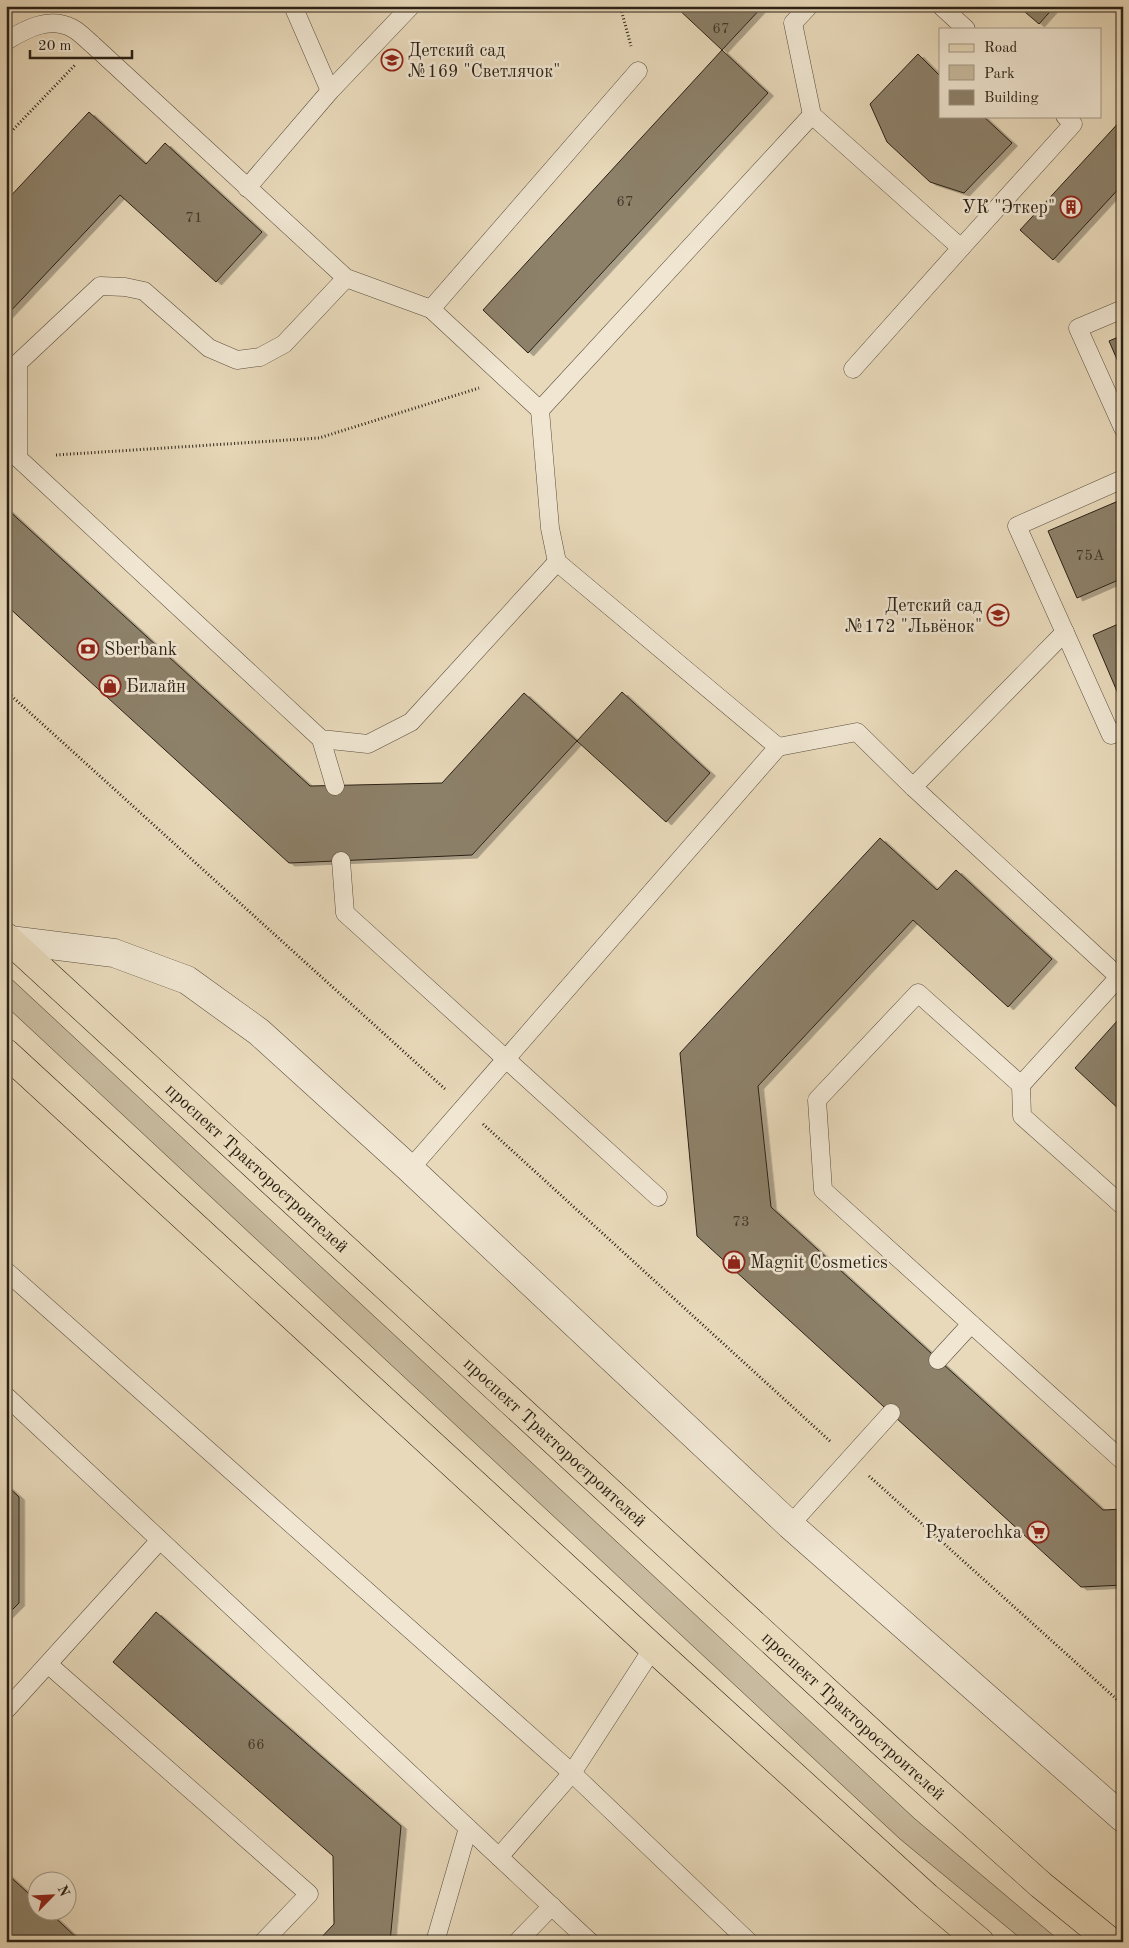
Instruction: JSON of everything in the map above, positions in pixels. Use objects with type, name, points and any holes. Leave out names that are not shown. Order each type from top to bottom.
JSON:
[{"type":"main road","name":"проспект Тракторостроителей","points":[[8,938],[887,1747],[1041,1885],[1111,1942]]},
{"type":"main road","points":[[6,1053],[652,1648],[927,1897],[980,1942]]},
{"type":"street","points":[[8,938],[114,953],[187,980],[259,1032],[410,1169],[790,1525],[1123,1818]]},
{"type":"lane","points":[[293,6],[330,91]]},
{"type":"lane","points":[[247,188],[330,91],[411,6]]},
{"type":"lane","points":[[809,6],[793,23],[812,115],[961,248]]},
{"type":"lane","points":[[941,6],[965,28]]},
{"type":"lane","points":[[6,40],[27,28],[49,23],[72,28],[346,278],[431,309],[540,410],[550,528],[557,562],[778,747]]},
{"type":"lane","points":[[431,309],[638,71]]},
{"type":"lane","points":[[540,410],[812,115]]},
{"type":"lane","points":[[853,369],[1073,124],[1066,118]]},
{"type":"lane","points":[[335,786],[321,739],[12,458],[18,363],[100,286],[125,287],[144,292],[209,348],[237,360],[260,357],[284,344],[346,278]]},
{"type":"lane","points":[[1123,309],[1078,328],[1123,428]]},
{"type":"lane","points":[[1123,479],[1017,526],[1111,735],[1123,730]]},
{"type":"lane","points":[[321,739],[368,744],[411,722],[557,562]]},
{"type":"lane","points":[[913,787],[1065,632]]},
{"type":"lane","points":[[410,1169],[778,747],[857,732],[913,787],[1121,978],[1021,1085],[1022,1116],[1123,1206]]},
{"type":"lane","points":[[341,861],[345,913],[658,1197]]},
{"type":"lane","points":[[1021,1085],[918,993],[817,1100],[823,1190],[1123,1462]]},
{"type":"lane","points":[[6,1271],[572,1773],[749,1942]]},
{"type":"lane","points":[[938,1360],[971,1324]]},
{"type":"lane","points":[[6,1396],[590,1942]]},
{"type":"lane","points":[[790,1525],[891,1413]]},
{"type":"lane","points":[[6,1710],[160,1540]]},
{"type":"lane","points":[[499,1857],[572,1773],[652,1648]]},
{"type":"lane","points":[[49,1664],[308,1894],[264,1942]]},
{"type":"lane","points":[[435,1942],[468,1828]]},
{"type":"lane","points":[[517,1942],[552,1906]]},
{"type":"path","points":[[624,6],[621,9],[638,71]]},
{"type":"path","points":[[6,137],[93,46]]},
{"type":"path","points":[[12,458],[319,438],[507,380]]},
{"type":"path","points":[[6,691],[1123,1705]]},
{"type":"green space","points":[[6,974],[915,1819],[1061,1942],[1025,1942],[900,1839],[6,1006]]},
{"type":"building","points":[[675,6],[763,6],[722,50]]},
{"type":"building","points":[[1018,6],[1055,6],[1039,24]]},
{"type":"building","points":[[722,50],[768,93],[528,353],[483,310]]},
{"type":"building","points":[[918,54],[939,75],[939,118],[985,118],[1012,143],[964,193],[930,182],[887,142],[870,104]]},
{"type":"building","points":[[89,112],[146,164],[165,143],[262,232],[216,282],[120,195],[6,316],[6,201]]},
{"type":"building","name":"УК \"Эткер\"","points":[[1123,118],[1123,184],[1053,260],[1020,230]]},
{"type":"building","points":[[1123,335],[1123,373],[1109,341]]},
{"type":"building","points":[[1123,499],[1123,578],[1077,598],[1048,531]]},
{"type":"building","points":[[6,508],[310,786],[442,783],[524,693],[577,741],[472,855],[289,863],[6,605]]},
{"type":"building","points":[[1123,622],[1123,703],[1122,703],[1093,635]]},
{"type":"building","points":[[622,692],[710,773],[666,822],[577,741]]},
{"type":"building","points":[[880,838],[937,890],[956,870],[1052,959],[1008,1007],[913,920],[758,1086],[771,1207],[1103,1510],[1123,1509],[1123,1585],[1081,1587],[697,1236],[680,1053]]},
{"type":"building","points":[[1118,1020],[1123,1024],[1123,1113],[1075,1068]]},
{"type":"building","points":[[6,1485],[19,1497],[19,1603],[6,1616]]},
{"type":"building","points":[[156,1612],[401,1826],[390,1942],[317,1942],[334,1924],[333,1856],[113,1662]]},
{"type":"building","points":[[6,1873],[28,1893],[28,1920],[58,1920],[81,1942],[6,1942]]},
{"type":"place","name":"Детский сад №169 \"Светлячок\"","points":[[392,60]]},
{"type":"place","name":"УК \"Эткер\"","points":[[1071,207]]},
{"type":"place","name":"Детский сад №172 \"Львёнок\"","points":[[998,615]]},
{"type":"place","name":"Sberbank","points":[[88,649]]},
{"type":"place","name":"Билайн","points":[[110,686]]},
{"type":"place","name":"Magnit Cosmetics","points":[[734,1262]]},
{"type":"place","name":"Pyaterochka","points":[[1038,1532]]}]
